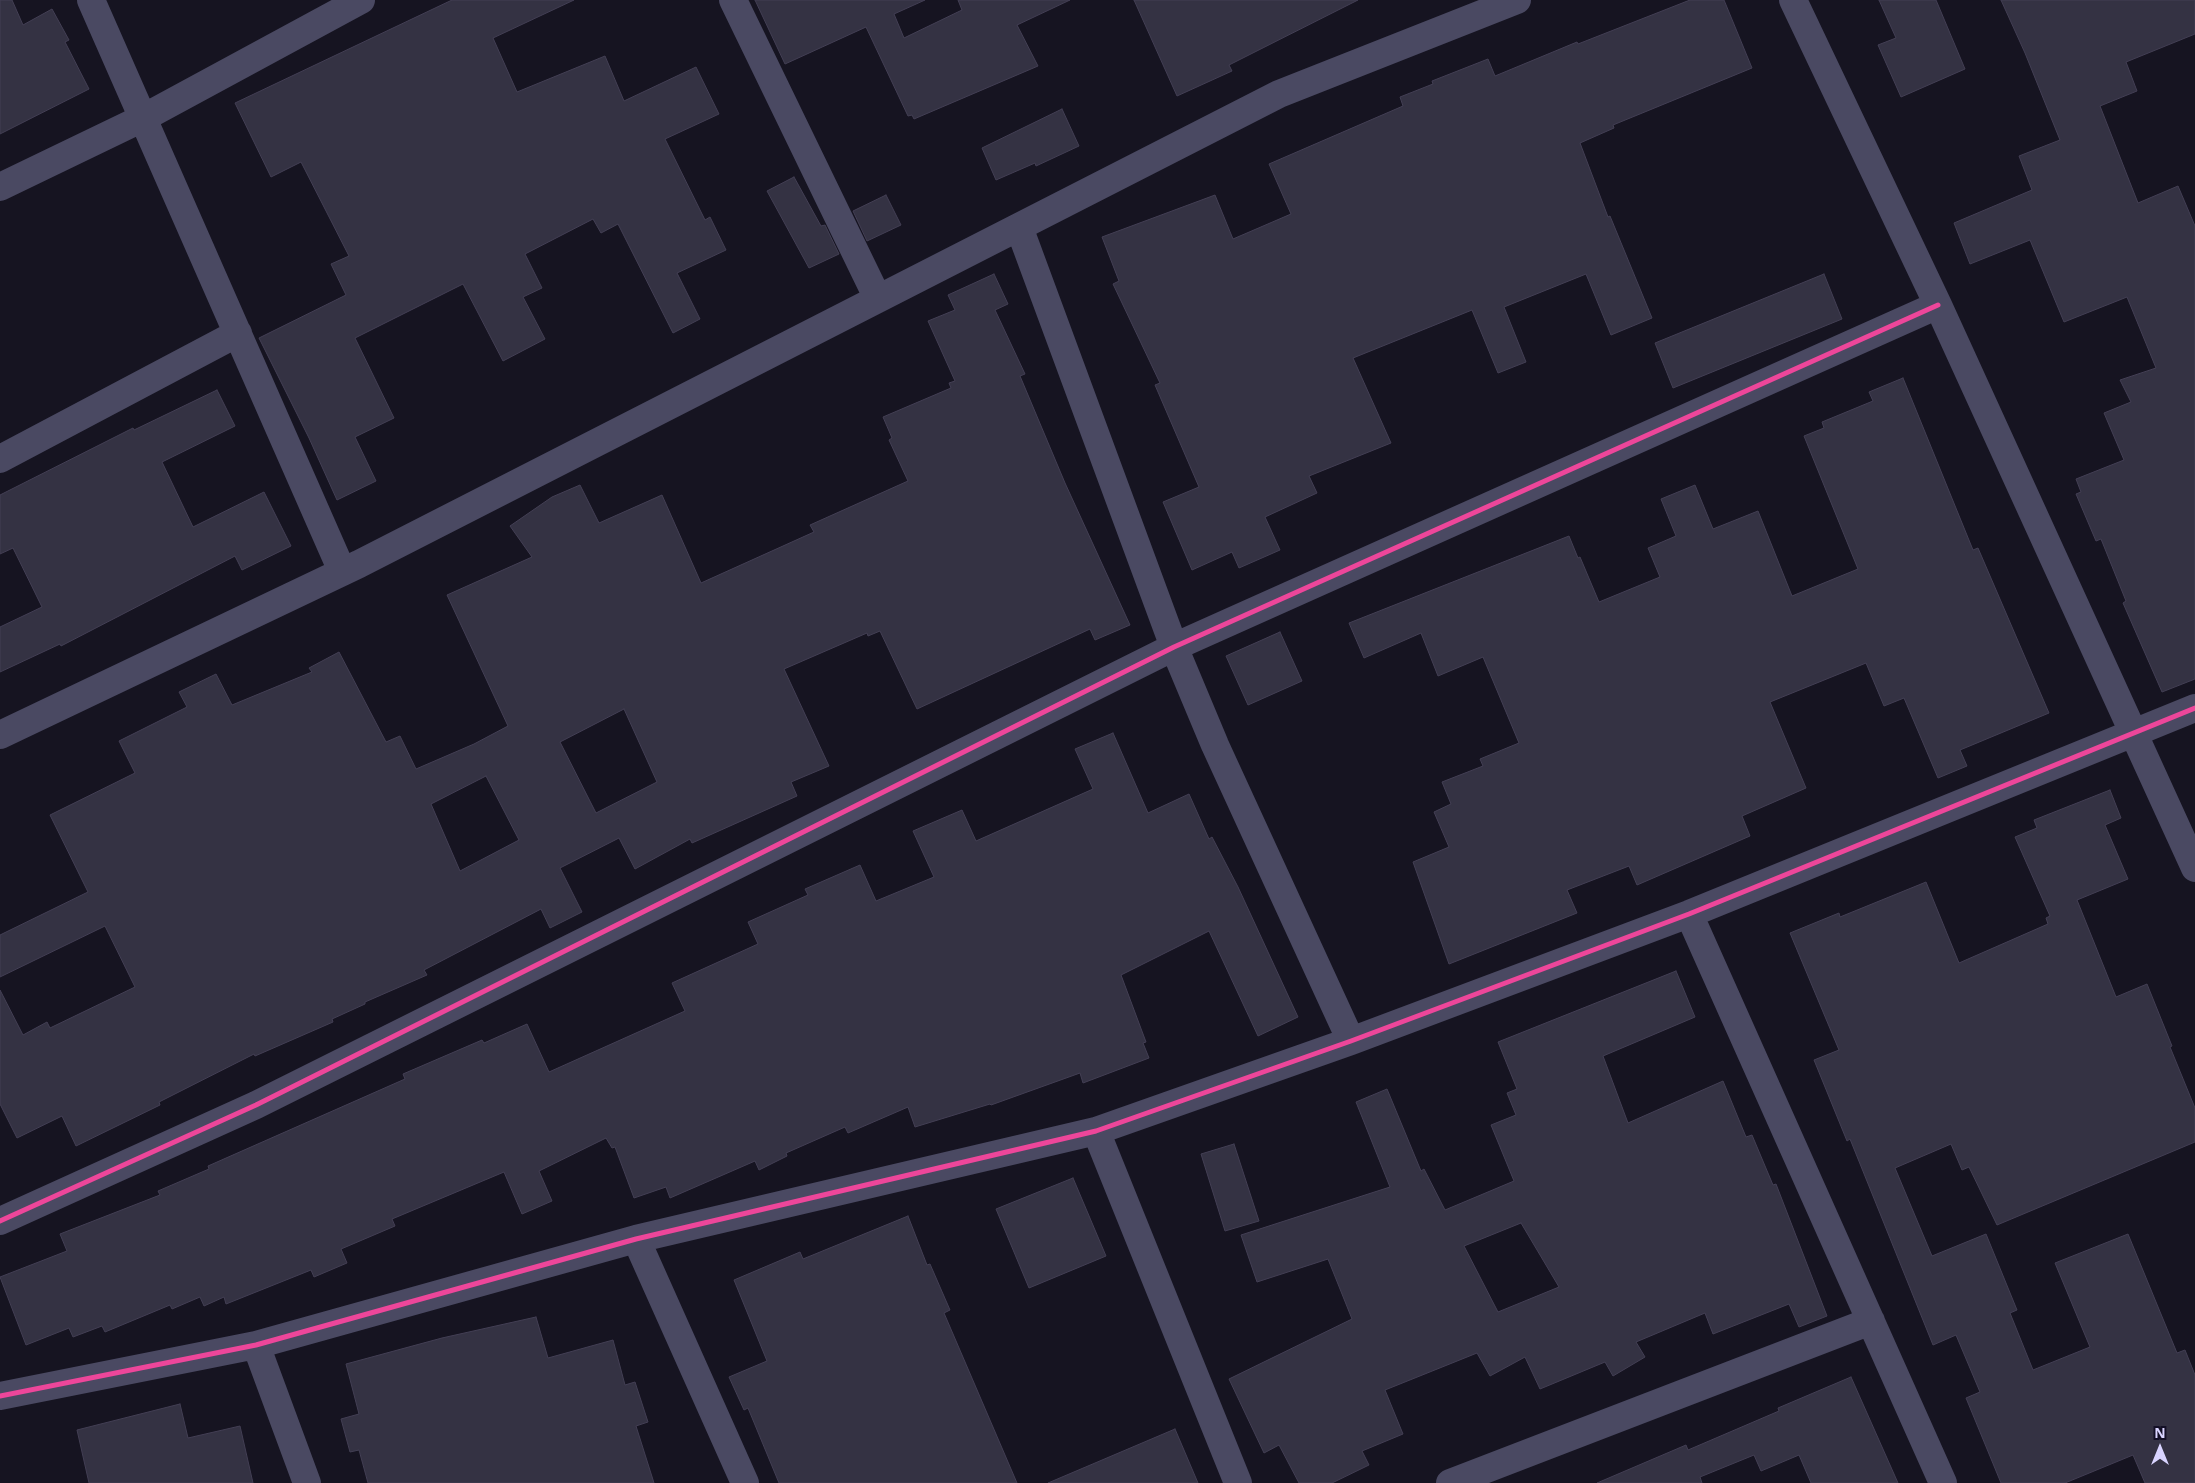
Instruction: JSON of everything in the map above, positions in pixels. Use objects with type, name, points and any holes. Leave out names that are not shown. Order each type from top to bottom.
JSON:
[{"type":"street","points":[[92,0],[342,572]]},
{"type":"street","points":[[0,187],[143,118],[362,0]]},
{"type":"street","points":[[733,0],[878,299]]},
{"type":"street","points":[[0,735],[342,572],[1279,94],[1517,0]]},
{"type":"street","points":[[1793,0],[1938,305],[2195,868]]},
{"type":"street","points":[[1019,227],[1174,647],[1215,745],[1350,1041]]},
{"type":"street","points":[[0,1221],[256,1105],[1174,647],[1938,305]]},
{"type":"street","points":[[0,459],[238,333]]},
{"type":"street","points":[[0,1396],[256,1346],[636,1239],[1096,1131],[1350,1041],[1689,914],[2195,708]]},
{"type":"street","points":[[1689,914],[1943,1483]]},
{"type":"street","points":[[1096,1131],[1238,1483]]},
{"type":"street","points":[[636,1239],[745,1483]]},
{"type":"street","points":[[1450,1483],[1871,1321]]},
{"type":"street","points":[[256,1346],[307,1483]]},
{"type":"building","points":[[0,0],[12,0],[23,25],[52,9],[69,40],[65,42],[89,89],[0,134]]},
{"type":"building","points":[[452,0],[574,0],[493,38],[517,92],[605,56],[624,101],[696,67],[719,114],[665,139],[705,220],[710,217],[726,250],[677,273],[700,319],[673,333],[618,224],[601,233],[593,219],[525,254],[542,288],[523,297],[545,339],[503,361],[463,284],[355,338],[394,418],[355,437],[376,481],[337,500],[309,438],[259,338],[346,295],[331,264],[349,256],[301,162],[271,177],[235,103]]},
{"type":"building","points":[[755,0],[925,0],[894,14],[904,38],[962,10],[958,0],[1070,0],[1017,25],[1038,66],[914,119],[912,115],[908,116],[866,27],[785,64]]},
{"type":"building","points":[[1134,0],[1358,0],[1229,65],[1232,71],[1177,96]]},
{"type":"building","points":[[1690,0],[1724,0],[1752,68],[1613,125],[1614,128],[1580,143],[1608,217],[1610,216],[1652,318],[1611,335],[1586,274],[1504,307],[1526,362],[1498,373],[1472,310],[1353,358],[1391,443],[1309,476],[1317,493],[1265,517],[1280,550],[1239,568],[1232,552],[1192,570],[1163,502],[1199,487],[1155,385],[1160,383],[1113,284],[1119,281],[1102,237],[1215,195],[1233,239],[1291,214],[1269,164],[1403,106],[1400,97],[1433,84],[1432,81],[1488,59],[1495,76],[1577,42],[1578,44]]},
{"type":"building","points":[[1879,0],[1936,0],[1965,69],[1901,97],[1878,45],[1896,38]]},
{"type":"building","points":[[2001,0],[2195,0],[2195,34],[2126,62],[2137,91],[2100,106],[2138,203],[2178,186],[2195,226],[2195,679],[2162,692],[2123,603],[2126,601],[2101,539],[2096,541],[2076,494],[2081,492],[2076,479],[2124,460],[2104,413],[2131,402],[2120,380],[2156,368],[2127,297],[2064,322],[2030,240],[1970,264],[1954,223],[2032,190],[2019,156],[2060,140],[2025,53]]},
{"type":"building","points":[[1062,109],[1079,146],[1036,166],[1035,163],[996,180],[982,148]]},
{"type":"building","points":[[794,177],[821,226],[825,225],[839,254],[809,268],[767,191]]},
{"type":"building","points":[[886,195],[901,225],[867,241],[853,211]]},
{"type":"building","points":[[994,274],[1008,304],[995,310],[1025,374],[1020,376],[1065,483],[1130,625],[1095,640],[1090,629],[917,709],[880,631],[868,636],[867,633],[784,669],[829,766],[791,782],[797,796],[692,843],[690,839],[635,869],[619,838],[560,868],[582,912],[550,928],[541,909],[424,970],[427,975],[365,1002],[365,1004],[332,1019],[333,1022],[255,1056],[254,1054],[159,1102],[160,1105],[76,1146],[62,1116],[17,1138],[0,1104],[0,990],[23,1035],[47,1022],[50,1028],[135,987],[105,926],[0,977],[0,935],[88,892],[50,815],[135,773],[119,741],[187,707],[179,692],[216,674],[232,705],[312,672],[309,668],[339,652],[386,742],[400,736],[416,769],[474,744],[508,726],[447,595],[532,557],[510,526],[552,497],[580,485],[599,523],[662,495],[701,583],[814,532],[810,525],[908,481],[889,440],[892,438],[883,417],[951,388],[949,383],[955,381],[928,321],[955,310],[948,295]],"holes":[[[624,709],[657,782],[596,813],[560,742]],[[486,776],[519,840],[460,871],[431,804]]]},
{"type":"building","points":[[1824,274],[1842,319],[1673,388],[1655,343]]},
{"type":"building","points":[[1903,378],[1973,550],[1978,548],[2049,713],[1960,750],[1967,766],[1938,778],[1904,698],[1884,706],[1866,663],[1770,702],[1806,788],[1742,816],[1750,836],[1637,885],[1629,866],[1567,890],[1577,913],[1449,964],[1413,862],[1449,847],[1434,812],[1451,804],[1442,782],[1483,766],[1480,759],[1519,743],[1483,657],[1438,676],[1421,633],[1364,658],[1349,623],[1569,536],[1599,602],[1660,577],[1648,548],[1676,536],[1661,499],[1695,485],[1713,529],[1758,511],[1792,596],[1858,569],[1804,436],[1824,428],[1822,422],[1873,401],[1869,392]]},
{"type":"building","points":[[217,390],[235,426],[162,462],[193,527],[264,492],[291,546],[242,570],[235,556],[61,646],[60,644],[0,672],[0,627],[42,607],[13,548],[0,554],[0,495],[133,428],[134,430]]},
{"type":"building","points":[[1280,632],[1302,681],[1248,705],[1226,656]]},
{"type":"building","points":[[1113,733],[1148,813],[1189,794],[1209,839],[1212,837],[1238,887],[1298,1017],[1258,1036],[1209,931],[1121,975],[1146,1042],[1143,1043],[1149,1058],[1083,1083],[1080,1073],[991,1105],[915,1127],[908,1107],[848,1133],[845,1127],[786,1153],[787,1156],[759,1170],[755,1161],[670,1198],[666,1187],[634,1198],[615,1147],[612,1148],[606,1138],[539,1171],[552,1201],[522,1214],[504,1172],[392,1219],[395,1226],[341,1249],[347,1263],[314,1277],[311,1270],[226,1304],[224,1297],[204,1306],[200,1297],[172,1309],[170,1305],[105,1332],[102,1326],[73,1337],[69,1328],[26,1345],[0,1277],[67,1251],[60,1234],[160,1195],[158,1191],[209,1169],[208,1166],[405,1079],[403,1074],[482,1040],[484,1043],[527,1024],[549,1072],[685,1011],[672,983],[758,944],[748,922],[808,895],[805,889],[860,865],[876,901],[934,877],[913,831],[962,810],[976,841],[1093,789],[1075,749]]},
{"type":"building","points":[[2110,790],[2121,818],[2105,825],[2128,879],[2077,900],[2116,997],[2147,984],[2195,1108],[2195,1142],[1997,1225],[1969,1167],[1962,1170],[1951,1144],[1895,1168],[1932,1256],[1986,1234],[2017,1310],[2010,1313],[2033,1370],[2090,1347],[2055,1263],[2128,1234],[2177,1353],[2185,1350],[2195,1375],[2195,1483],[2145,1483],[2133,1455],[2065,1483],[2001,1483],[1966,1398],[1980,1392],[1956,1335],[1933,1345],[1850,1139],[1847,1141],[1814,1060],[1839,1050],[1790,933],[1839,913],[1840,917],[1926,882],[1959,963],[2048,924],[2046,918],[2050,916],[2015,837],[2037,828],[2034,820]]},
{"type":"building","points":[[1676,971],[1695,1017],[1603,1056],[1628,1123],[1723,1081],[1746,1137],[1752,1135],[1773,1185],[1776,1184],[1827,1316],[1799,1327],[1789,1304],[1713,1334],[1705,1313],[1636,1342],[1645,1357],[1613,1376],[1605,1362],[1540,1389],[1525,1357],[1490,1376],[1477,1353],[1385,1390],[1403,1434],[1362,1451],[1369,1465],[1332,1483],[1299,1483],[1279,1445],[1264,1453],[1229,1379],[1352,1319],[1328,1259],[1257,1282],[1241,1235],[1390,1187],[1356,1102],[1387,1089],[1421,1171],[1424,1169],[1445,1210],[1514,1181],[1491,1125],[1516,1115],[1507,1093],[1517,1089],[1498,1042]],"holes":[[[1521,1223],[1559,1287],[1498,1312],[1464,1246]]]},
{"type":"building","points":[[1234,1144],[1259,1221],[1225,1231],[1201,1154]]},
{"type":"building","points":[[1073,1178],[1106,1256],[1029,1288],[996,1209]]},
{"type":"building","points":[[908,1216],[927,1265],[930,1264],[950,1310],[944,1313],[1017,1483],[779,1483],[748,1408],[744,1410],[729,1377],[767,1361],[734,1280],[800,1252],[803,1259]]},
{"type":"building","points":[[536,1317],[548,1358],[613,1340],[625,1385],[635,1382],[648,1422],[636,1426],[654,1483],[368,1483],[359,1450],[350,1452],[341,1419],[359,1414],[346,1364],[442,1338]]},
{"type":"building","points":[[1851,1377],[1898,1483],[1811,1483],[1799,1455],[1761,1471],[1754,1455],[1700,1477],[1702,1483],[1597,1483],[1686,1445],[1688,1450],[1779,1411],[1778,1408]]},
{"type":"building","points":[[180,1404],[188,1438],[240,1426],[253,1483],[89,1483],[77,1430]]},
{"type":"building","points":[[1175,1429],[1198,1483],[1048,1483]]},
{"type":"cycle path","points":[[0,1221],[256,1105],[1174,647],[1938,305]]},
{"type":"cycle path","points":[[0,1396],[256,1345],[636,1239],[1096,1131],[1351,1041],[1689,914],[2195,708]]}]
